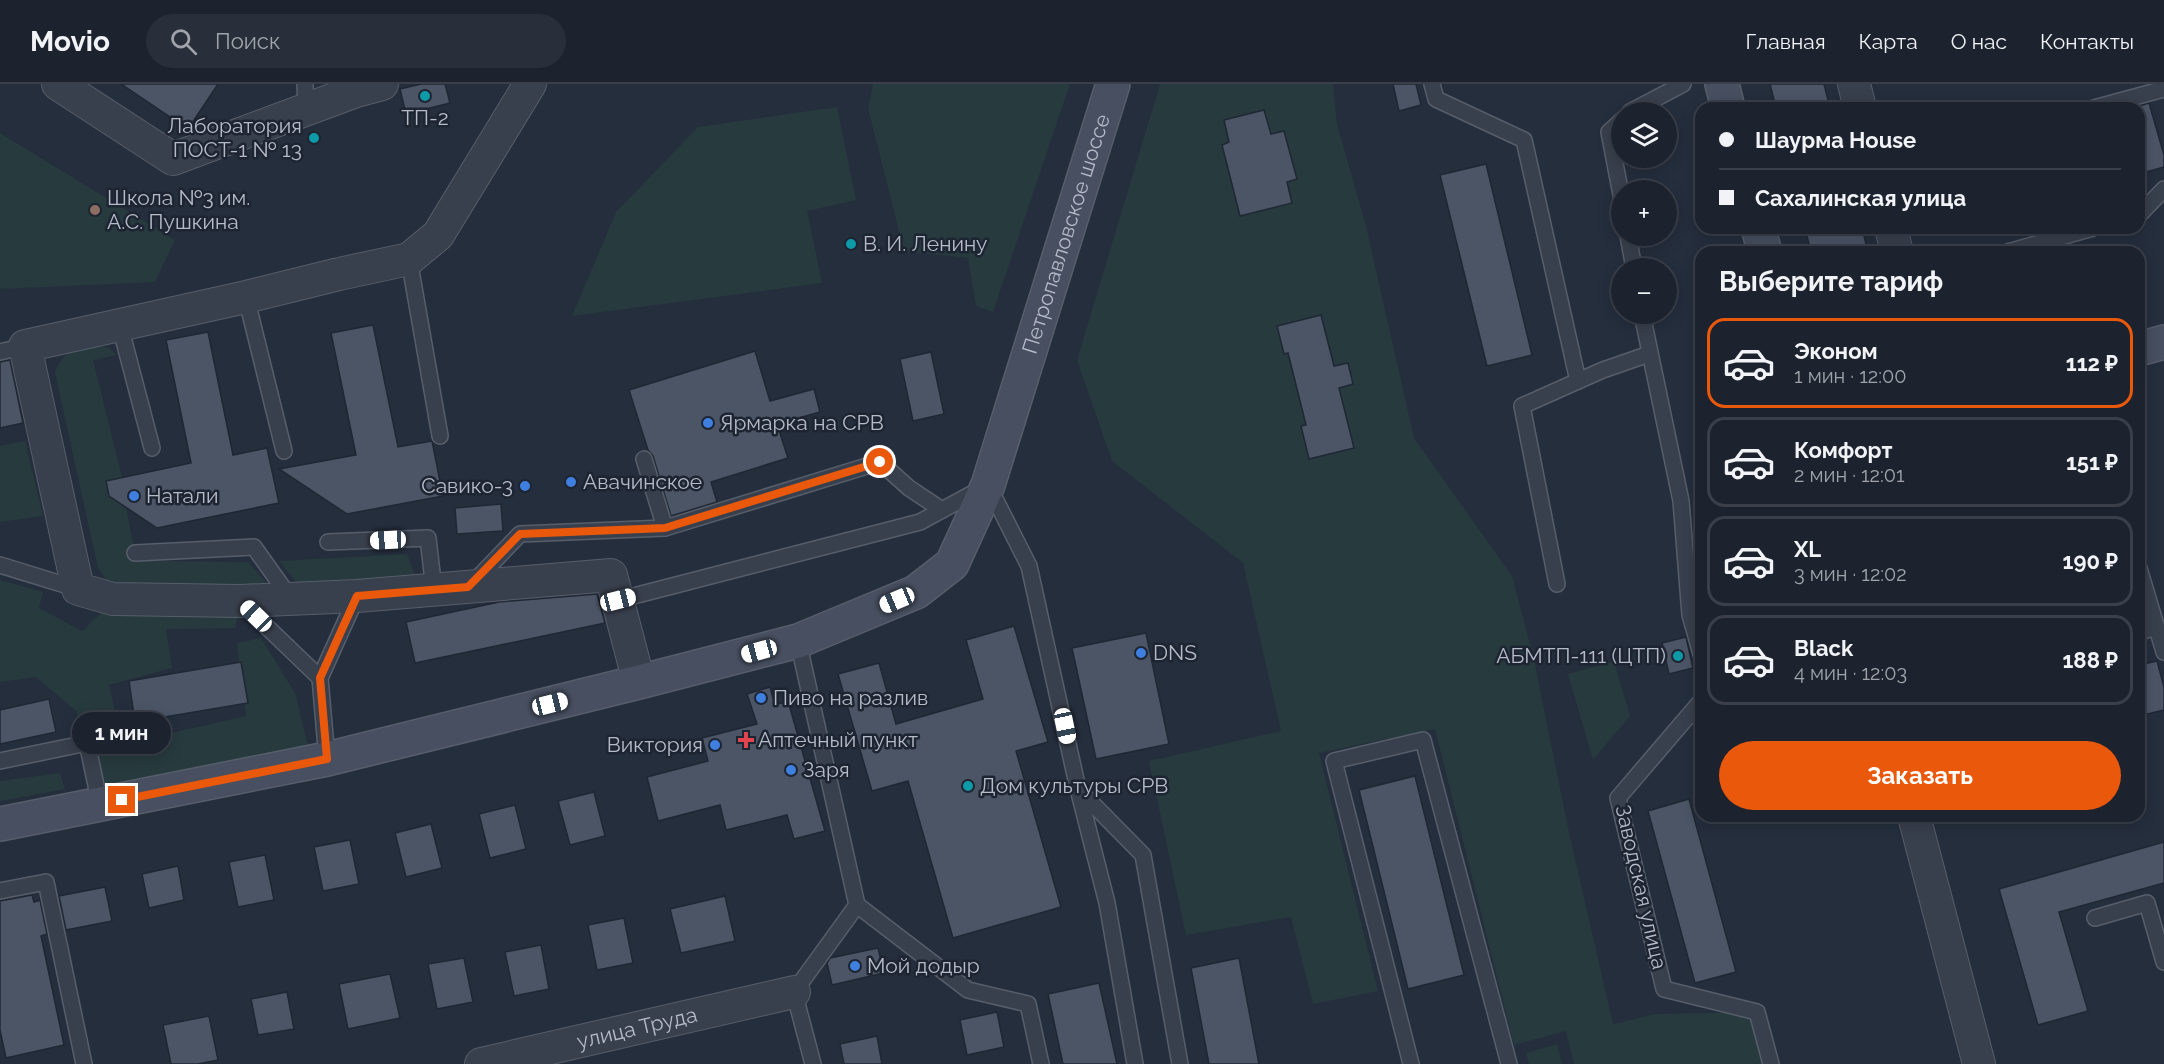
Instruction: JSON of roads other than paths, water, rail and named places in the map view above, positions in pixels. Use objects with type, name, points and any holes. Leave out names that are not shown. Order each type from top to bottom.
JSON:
[{"type":"street","points":[[58,84],[173,159],[305,97],[364,86]]},
{"type":"street","points":[[530,84],[438,235],[409,259],[12,349],[78,589],[113,599],[240,601],[357,596],[611,575],[639,682]]},
{"type":"street","name":"Петропавловское шоссе","points":[[0,824],[327,759],[639,682],[798,641],[916,592],[952,564],[988,485],[1113,84]]},
{"type":"street","points":[[1722,84],[1726,102]]},
{"type":"street","points":[[1854,84],[1858,102]]},
{"type":"street","points":[[2145,347],[2164,342]]},
{"type":"street","points":[[1916,822],[1980,1064]]},
{"type":"street","name":"улица Труда","points":[[481,1064],[794,992]]},
{"type":"lane","points":[[1432,84],[1436,99],[1524,140],[1578,381]]},
{"type":"lane","points":[[1649,102],[1683,84]]},
{"type":"lane","points":[[2115,102],[2164,88]]},
{"type":"lane","points":[[2145,209],[2164,189]]},
{"type":"lane","points":[[2029,246],[2072,234]]},
{"type":"lane","points":[[409,259],[440,436]]},
{"type":"lane","points":[[246,297],[284,451]]},
{"type":"lane","points":[[1644,324],[1681,501],[1690,615],[1695,633]]},
{"type":"lane","points":[[120,326],[152,448]]},
{"type":"lane","points":[[1557,584],[1522,406],[1578,381],[1649,354]]},
{"type":"lane","points":[[644,459],[665,528]]},
{"type":"lane","points":[[468,587],[520,534],[665,528],[880,462],[909,488],[942,510]]},
{"type":"lane","points":[[618,600],[920,522],[988,485],[1029,566],[1078,789],[1107,903],[1135,1064]]},
{"type":"lane","points":[[328,542],[428,538],[434,590]]},
{"type":"lane","points":[[135,553],[254,547],[291,599]]},
{"type":"lane","points":[[0,565],[78,589]]},
{"type":"lane","points":[[2145,588],[2164,652]]},
{"type":"lane","points":[[327,759],[320,678],[357,596]]},
{"type":"lane","points":[[240,601],[320,678]]},
{"type":"lane","points":[[2145,630],[2157,627]]},
{"type":"lane","points":[[798,641],[857,905],[968,990],[1028,1005],[1041,1064]]},
{"type":"lane","name":"Заводская улица","points":[[1695,708],[1617,798],[1664,989],[1757,1012],[1771,1064]]},
{"type":"lane","points":[[1411,1064],[1334,761],[1423,740],[1509,1064]]},
{"type":"lane","points":[[0,760],[87,743],[100,804]]},
{"type":"lane","points":[[1078,789],[1143,855],[1180,1064]]},
{"type":"lane","points":[[0,891],[46,882],[84,1064]]},
{"type":"lane","points":[[2095,918],[2147,903],[2164,962]]},
{"type":"lane","points":[[813,1064],[794,992],[857,905]]},
{"type":"place","name":"ТП-2","points":[[425,96]]},
{"type":"place","name":"Лаборатория ПОСТ-1 № 13","points":[[314,138]]},
{"type":"place","name":"Школа №3 им. А.С. Пушкина","points":[[95,210]]},
{"type":"place","name":"В. И. Ленину","points":[[851,244]]},
{"type":"place","name":"Ярмарка на СРВ","points":[[708,423]]},
{"type":"place","name":"Авачинское","points":[[571,482]]},
{"type":"place","name":"Савико-3","points":[[525,486]]},
{"type":"place","name":"Натали","points":[[134,496]]},
{"type":"place","name":"DNS","points":[[1141,653]]},
{"type":"place","name":"АБМТП-111 (ЦТП)","points":[[1678,656]]},
{"type":"place","name":"Пиво на разлив","points":[[761,698]]},
{"type":"place","name":"Аптечный пункт","points":[[746,740]]},
{"type":"place","name":"Виктория","points":[[715,745]]},
{"type":"place","name":"Заря","points":[[791,770]]},
{"type":"place","name":"Дом культуры СРВ","points":[[968,786]]},
{"type":"place","name":"Мой додыр","points":[[855,966]]}]
